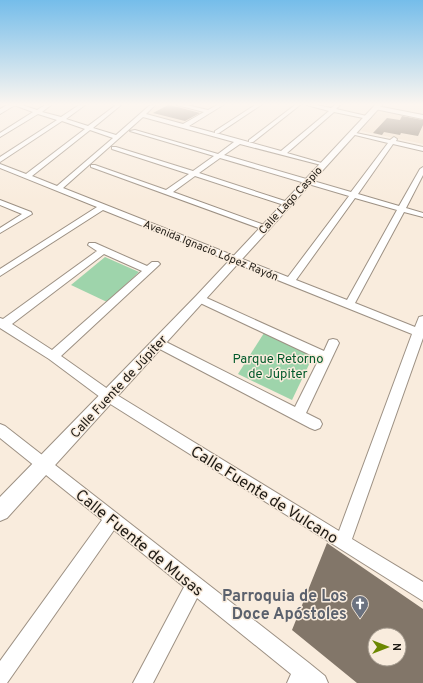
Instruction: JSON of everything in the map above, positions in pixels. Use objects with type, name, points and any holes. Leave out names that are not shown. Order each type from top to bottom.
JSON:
[{"type":"street","points":[[0,160],[35,137]]},
{"type":"street","points":[[26,177],[78,137]]},
{"type":"street","points":[[60,190],[117,137]]},
{"type":"street","points":[[60,190],[93,166],[126,137]]},
{"type":"street","points":[[153,137],[423,215]]},
{"type":"street","points":[[221,137],[325,162]]},
{"type":"street","points":[[235,137],[284,152]]},
{"type":"street","points":[[252,141],[257,137]]},
{"type":"street","points":[[284,152],[301,137]]},
{"type":"street","name":"Calle Lago Caspio","points":[[235,260],[287,202],[349,137]]},
{"type":"street","points":[[375,137],[423,146]]},
{"type":"street","points":[[289,282],[352,194],[393,141]]},
{"type":"street","points":[[167,193],[238,142]]},
{"type":"street","points":[[414,145],[423,149]]},
{"type":"street","points":[[102,151],[111,150],[195,173],[287,202]]},
{"type":"street","name":"Avenida Ignacio López Rayón","points":[[0,166],[289,282],[349,305],[422,329]]},
{"type":"street","points":[[93,166],[264,228]]},
{"type":"street","points":[[349,305],[423,169]]},
{"type":"street","points":[[0,202],[28,214],[0,231]]},
{"type":"street","points":[[0,273],[102,207]]},
{"type":"street","points":[[53,356],[152,267],[92,245]]},
{"type":"street","points":[[2,324],[104,250]]},
{"type":"street","name":"Calle Fuente de Júpiter","points":[[0,511],[235,260]]},
{"type":"street","points":[[200,299],[326,357]]},
{"type":"street","name":"Calle Fuente de Vulcano","points":[[2,324],[53,356],[108,396],[423,592]]},
{"type":"street","points":[[343,542],[422,329]]},
{"type":"street","points":[[158,343],[315,424]]},
{"type":"street","points":[[298,415],[333,343]]},
{"type":"street","name":"Calle Fuente de Musas","points":[[0,430],[195,586],[300,676],[318,683]]},
{"type":"street","points":[[0,677],[112,519]]},
{"type":"street","points":[[143,683],[195,586]]},
{"type":"shaded area","points":[[389,137],[423,137],[423,144]]},
{"type":"green space","points":[[105,257],[139,272],[107,302],[71,285]]},
{"type":"green space","name":"Parque Retorno de Júpiter","points":[[264,333],[314,354],[292,400],[238,374]]},
{"type":"building","name":"Parroquia de Los Doce Apóstoles","points":[[327,543],[423,609],[423,683],[357,683],[292,630]]},
{"type":"place","name":"Parroquia de Los Doce Apóstoles","points":[[360,619]]}]
